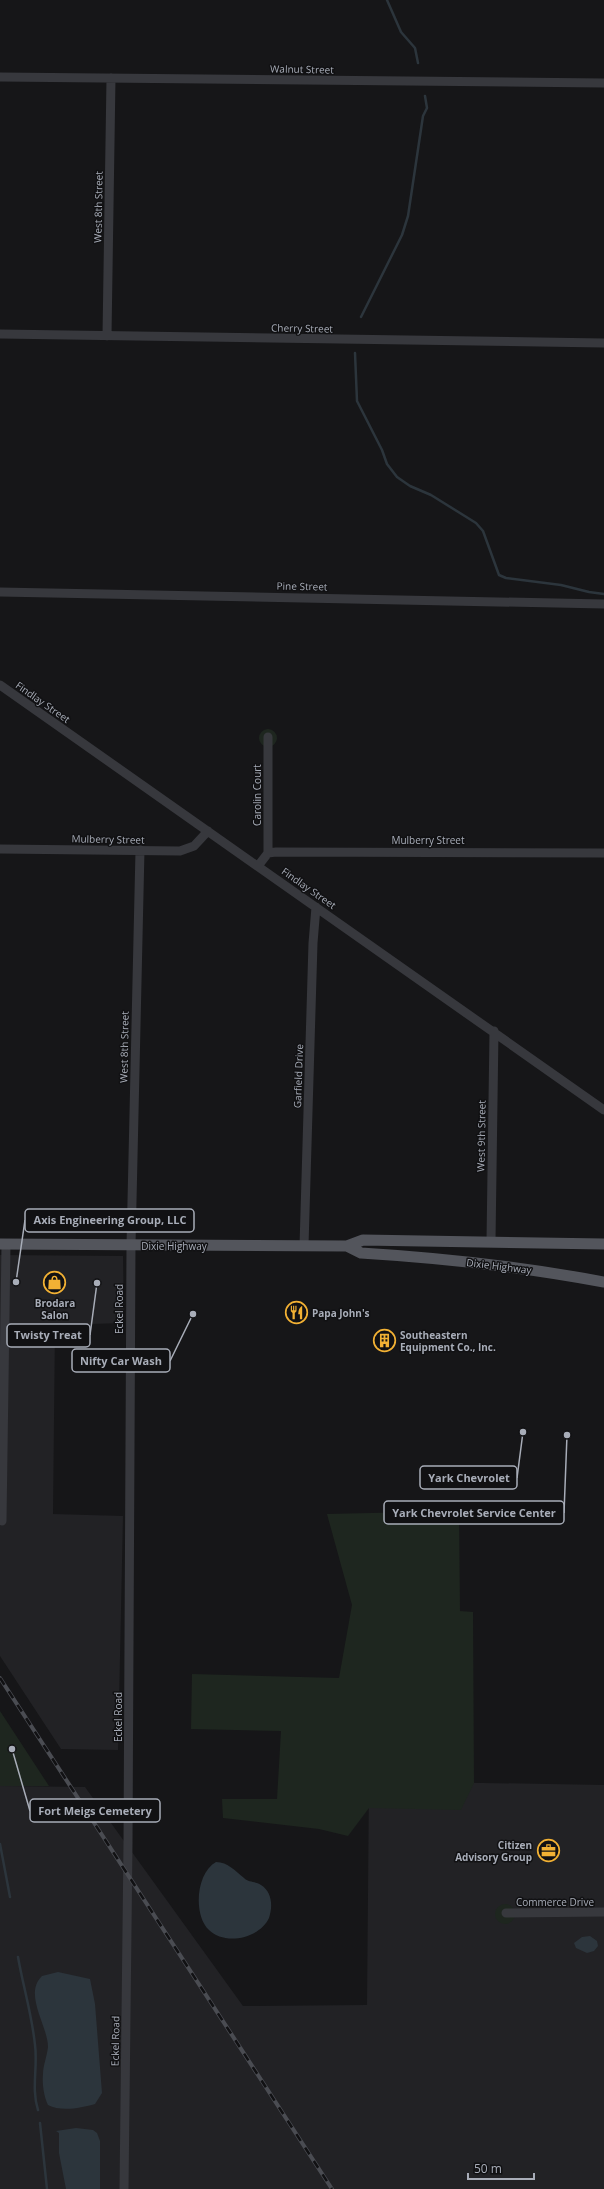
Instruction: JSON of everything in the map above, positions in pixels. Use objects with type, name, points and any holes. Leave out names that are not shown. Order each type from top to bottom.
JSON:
[{"type":"main road","name":"Dixie Highway","points":[[3,1244],[347,1246],[363,1240],[604,1244]]},
{"type":"main road","name":"Dixie Highway","points":[[347,1246],[362,1253],[465,1261],[604,1282]]},
{"type":"street","name":"Walnut Street","points":[[0,77],[604,83]]},
{"type":"street","name":"West 8th Street","points":[[107,336],[111,78]]},
{"type":"street","name":"Cherry Street","points":[[0,334],[604,343]]},
{"type":"street","name":"Pine Street","points":[[0,592],[604,604]]},
{"type":"street","name":"Findlay Street","points":[[0,685],[494,1031],[604,1110]]},
{"type":"street","name":"Carolin Court","points":[[268,737],[268,853]]},
{"type":"street","name":"Mulberry Street","points":[[0,849],[188,850],[194,846],[208,831]]},
{"type":"street","name":"West 8th Street","points":[[131,1245],[140,850]]},
{"type":"street","name":"Mulberry Street","points":[[268,853],[347,851],[604,853]]},
{"type":"street","points":[[258,866],[268,853]]},
{"type":"street","name":"Garfield Drive","points":[[304,1246],[313,951],[316,907]]},
{"type":"street","name":"West 9th Street","points":[[491,1241],[494,1031]]},
{"type":"street","points":[[2,1521],[3,1244]]},
{"type":"street","name":"Eckel Road","points":[[124,2189],[128,1843],[131,1245]]},
{"type":"street","name":"Commerce Drive","points":[[506,1913],[604,1912]]},
{"type":"shaded area","points":[[268,729],[274,732],[277,738],[274,744],[268,747],[262,744],[259,738],[262,732]]},
{"type":"shaded area","points":[[0,1255],[123,1256],[124,1323],[55,1325],[53,1514],[123,1516],[118,1750],[61,1749],[0,1656]]},
{"type":"shaded area","points":[[459,1511],[460,1611],[473,1612],[474,1783],[461,1810],[369,1808],[348,1836],[319,1829],[223,1818],[222,1799],[277,1799],[281,1731],[191,1729],[192,1674],[339,1678],[352,1605],[327,1514]]},
{"type":"shaded area","points":[[0,1711],[49,1786],[0,1786]]},
{"type":"shaded area","points":[[369,1781],[604,1785],[604,2189],[0,2189],[0,1786],[85,1787],[243,2006],[367,2005]]},
{"type":"shaded area","points":[[216,1862],[228,1865],[246,1880],[259,1884],[267,1891],[271,1900],[269,1918],[258,1931],[242,1938],[224,1938],[209,1930],[204,1923],[199,1905],[199,1894],[204,1875],[209,1867]]},
{"type":"shaded area","points":[[505,1904],[512,1907],[515,1914],[512,1921],[505,1924],[498,1921],[495,1914],[498,1907]]},
{"type":"shaded area","points":[[590,1936],[597,1941],[598,1946],[594,1951],[587,1953],[576,1948],[574,1943],[582,1937]]},
{"type":"shaded area","points":[[58,1972],[90,1979],[95,2004],[102,2093],[95,2104],[77,2108],[65,2109],[53,2107],[48,2105],[45,2098],[43,2071],[48,2047],[38,2010],[35,1992],[37,1983],[42,1976]]},
{"type":"shaded area","points":[[76,2128],[93,2130],[97,2133],[100,2141],[100,2189],[66,2189],[59,2153],[59,2133],[56,2131]]},
{"type":"waterway","points":[[387,0],[401,32],[415,48],[418,63]]},
{"type":"waterway","points":[[361,317],[402,235],[408,216],[423,116],[427,108],[425,96]]},
{"type":"waterway","points":[[355,353],[357,401],[382,450],[387,464],[397,477],[410,486],[431,495],[476,523],[483,531],[499,575],[506,578],[561,585],[604,594]]},
{"type":"waterway","points":[[0,1844],[10,1897]]},
{"type":"waterway","points":[[18,1957],[34,2034],[36,2053],[35,2094],[38,2110]]},
{"type":"waterway","points":[[40,2123],[47,2189]]},
{"type":"railway","points":[[0,1678],[332,2189]]},
{"type":"place","name":"Axis Engineering Group, LLC","points":[[16,1282]]},
{"type":"place","name":"Brodara Salon","points":[[55,1283]]},
{"type":"place","name":"Twisty Treat","points":[[97,1283]]},
{"type":"place","name":"Papa John's","points":[[297,1313]]},
{"type":"place","name":"Nifty Car Wash","points":[[193,1314]]},
{"type":"place","name":"Southeastern Equipment Co., Inc.","points":[[385,1341]]},
{"type":"place","name":"Yark Chevrolet","points":[[523,1432]]},
{"type":"place","name":"Yark Chevrolet Service Center","points":[[567,1435]]},
{"type":"place","name":"Fort Meigs Cemetery","points":[[12,1749]]},
{"type":"place","name":"Citizen Advisory Group","points":[[548,1851]]}]
